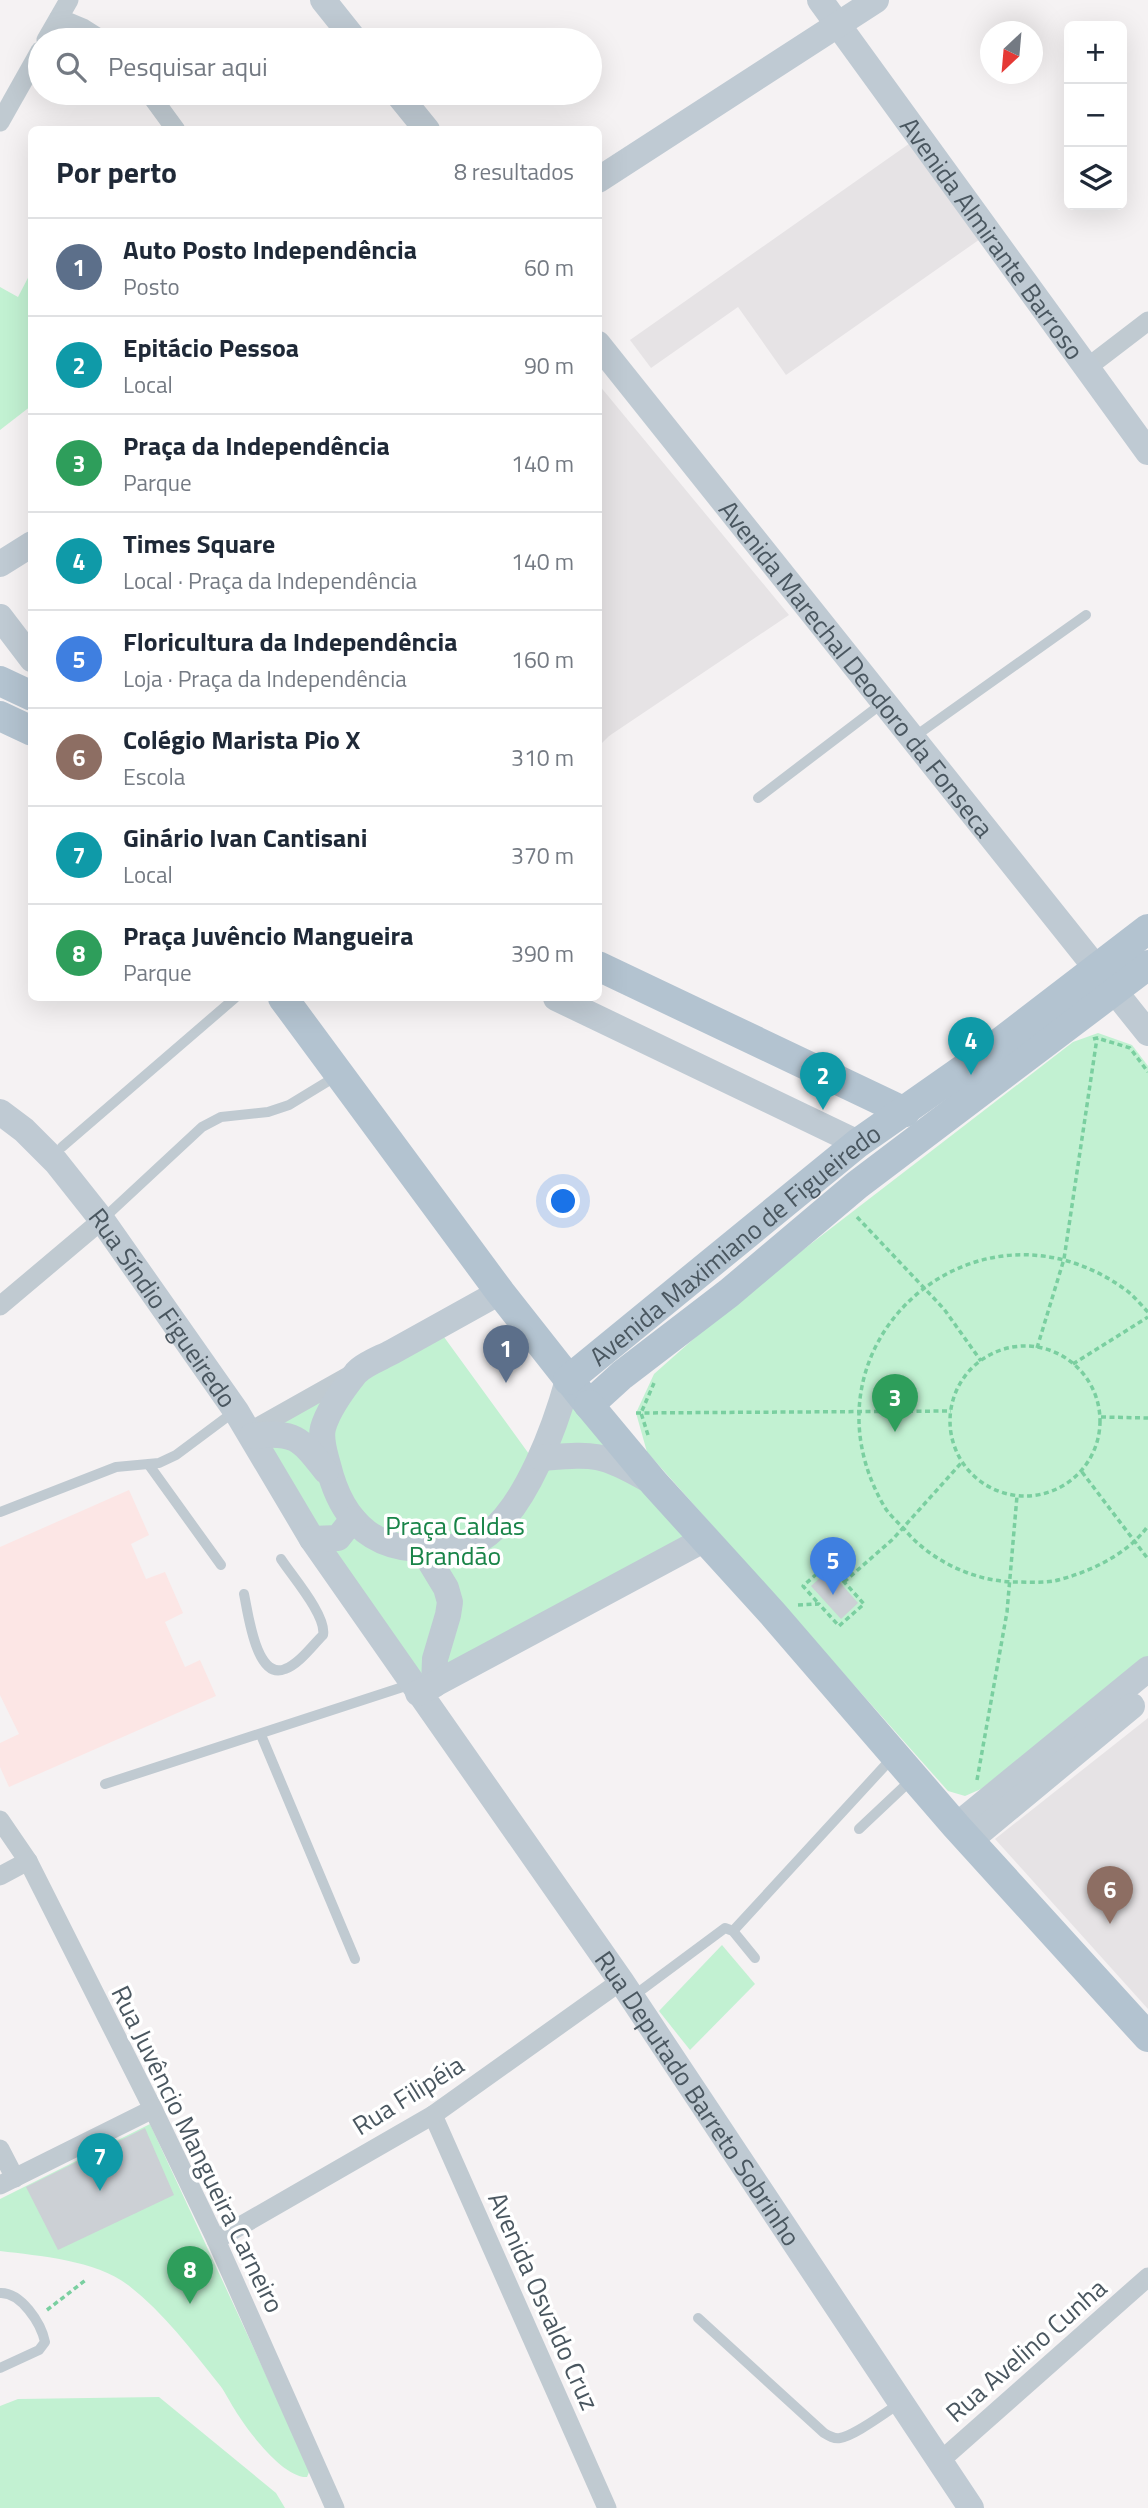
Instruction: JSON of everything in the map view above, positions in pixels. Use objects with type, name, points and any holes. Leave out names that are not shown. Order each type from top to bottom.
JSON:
[{"type":"main road","points":[[0,681],[28,694]]},
{"type":"main road","name":"Avenida Maximiano de Figueiredo","points":[[568,1380],[858,1143],[985,1054],[1148,929]]},
{"type":"main road","points":[[589,1405],[622,1375],[729,1293],[857,1185],[1148,965]]},
{"type":"main road","points":[[602,968],[905,1112]]},
{"type":"main road","points":[[285,1001],[499,1292],[568,1380],[654,1483],[774,1614],[962,1834],[1148,2037]]},
{"type":"street","points":[[53,28],[69,0]]},
{"type":"street","points":[[323,0],[345,28]]},
{"type":"street","name":"Avenida Almirante Barroso","points":[[820,0],[1148,452]]},
{"type":"street","points":[[602,177],[876,0]]},
{"type":"street","points":[[59,18],[84,28]]},
{"type":"street","points":[[0,122],[28,72]]},
{"type":"street","points":[[158,105],[173,126]]},
{"type":"street","points":[[407,105],[424,126]]},
{"type":"street","points":[[1088,367],[1148,321]]},
{"type":"street","name":"Avenida Marechal Deodoro da Fonseca","points":[[602,349],[1148,1033]]},
{"type":"street","points":[[0,564],[28,546]]},
{"type":"street","points":[[0,617],[28,654]]},
{"type":"street","points":[[562,1001],[858,1143]]},
{"type":"street","name":"Rua Síndio Figueiredo","points":[[0,1112],[56,1152],[246,1426],[293,1437],[307,1447],[341,1498]]},
{"type":"street","points":[[0,1306],[102,1220]]},
{"type":"street","points":[[422,1687],[308,1532],[246,1426],[358,1371],[499,1292]]},
{"type":"street","points":[[358,1371],[323,1427],[322,1438],[341,1498],[369,1535],[385,1544],[423,1550],[468,1545],[487,1535],[505,1518],[541,1458],[558,1418],[568,1380]]},
{"type":"street","points":[[541,1458],[583,1455],[606,1457],[654,1483]]},
{"type":"street","points":[[308,1532],[338,1538],[341,1498]]},
{"type":"street","points":[[308,1532],[315,1504],[341,1498]]},
{"type":"street","points":[[422,1687],[705,1539]]},
{"type":"street","points":[[422,1687],[435,1659],[450,1602],[446,1588],[423,1550]]},
{"type":"street","points":[[962,1834],[1148,1669]]},
{"type":"street","name":"Rua Deputado Barreto Sobrinho","points":[[422,1687],[971,2508]]},
{"type":"street","points":[[962,1834],[1148,1692]]},
{"type":"street","name":"Rua Juvêncio Mangueira Carneiro","points":[[0,1820],[28,1861],[153,2109],[216,2240],[335,2508]]},
{"type":"street","points":[[0,1876],[28,1861]]},
{"type":"street","name":"Rua Filipéia","points":[[216,2240],[433,2115],[626,1990]]},
{"type":"street","points":[[0,2149],[7,2182],[153,2109]]},
{"type":"street","name":"Avenida Osvaldo Cruz","points":[[433,2115],[607,2508]]},
{"type":"street","name":"Rua Avelino Cunha","points":[[939,2462],[1148,2277]]},
{"type":"lane","points":[[913,738],[1086,615]]},
{"type":"lane","points":[[758,799],[885,702]]},
{"type":"lane","points":[[56,1152],[232,1001]]},
{"type":"lane","points":[[102,1220],[202,1127],[221,1117],[268,1112],[289,1105],[339,1075]]},
{"type":"lane","points":[[0,1512],[116,1466],[159,1463],[246,1426]]},
{"type":"lane","points":[[149,1465],[221,1564]]},
{"type":"lane","points":[[244,1594],[252,1638],[267,1666],[275,1671],[286,1669],[323,1635],[325,1628],[281,1559]]},
{"type":"lane","points":[[106,1784],[422,1687]]},
{"type":"lane","points":[[261,1735],[355,1959]]},
{"type":"lane","points":[[733,1931],[894,1755]]},
{"type":"lane","points":[[859,1829],[914,1777]]},
{"type":"lane","points":[[626,1990],[647,1988],[725,1928],[733,1931],[755,1958]]},
{"type":"lane","points":[[0,2293],[6,2293],[23,2302],[44,2337],[43,2346],[39,2350],[0,2368]]},
{"type":"lane","points":[[698,2318],[824,2434],[833,2438],[851,2433],[899,2404]]},
{"type":"path","points":[[1037,1348],[1065,1259],[1098,1036]]},
{"type":"path","points":[[1087,1041],[1098,1036],[1130,1048],[1148,1072]]},
{"type":"path","points":[[852,1212],[944,1309],[981,1361]]},
{"type":"path","points":[[1073,1364],[1148,1315],[1127,1291],[1095,1271],[1065,1259],[1017,1254],[975,1261],[936,1278],[902,1307],[876,1343],[862,1385],[860,1412],[859,1428],[867,1470],[885,1508],[916,1543],[955,1568],[999,1582],[1051,1581],[1100,1565],[1133,1541],[1148,1526]]},
{"type":"path","points":[[1037,1348],[1056,1353],[1073,1364],[1087,1379],[1097,1397],[1099,1437],[1093,1455],[1082,1472],[1063,1486],[1041,1495],[1017,1496],[996,1490],[977,1479],[962,1462],[954,1446],[951,1411],[956,1392],[966,1375],[981,1361],[1008,1349],[1037,1348]]},
{"type":"path","points":[[648,1437],[638,1413],[656,1378]]},
{"type":"path","points":[[638,1413],[951,1411]]},
{"type":"path","points":[[1100,1417],[1148,1418]]},
{"type":"path","points":[[845,1582],[903,1528],[962,1462]]},
{"type":"path","points":[[1082,1472],[1148,1559]]},
{"type":"path","points":[[987,1777],[976,1786],[1007,1612],[1017,1496]]},
{"type":"path","points":[[828,1564],[864,1604],[839,1626],[819,1604],[803,1586],[828,1564]]},
{"type":"path","points":[[790,1605],[819,1604]]},
{"type":"path","points":[[34,2319],[87,2279]]},
{"type":"shaded area","points":[[913,141],[983,237],[786,375],[738,307],[651,368],[630,340]]},
{"type":"shaded area","points":[[602,389],[789,615],[602,743]]},
{"type":"shaded area","points":[[129,1490],[149,1535],[131,1544],[146,1579],[165,1572],[183,1613],[165,1622],[185,1667],[200,1660],[216,1696],[9,1787],[0,1767],[0,1743],[19,1734],[0,1695],[0,1547]]},
{"type":"shaded area","points":[[1148,1718],[1148,2009],[995,1839]]},
{"type":"green space","points":[[28,278],[28,408],[0,430],[0,287],[18,297]]},
{"type":"green space","points":[[1098,1033],[1132,1045],[1148,1066],[1148,1660],[981,1789],[965,1796],[948,1791],[647,1452],[636,1413],[654,1374],[734,1303],[1073,1042]]},
{"type":"green space","name":"Praça Caldas Brandão","points":[[444,1337],[529,1454],[572,1405],[687,1535],[418,1693],[252,1436]]},
{"type":"green space","points":[[722,1945],[755,1984],[690,2050],[659,2011]]},
{"type":"green space","points":[[150,2124],[310,2470],[307,2477],[287,2470],[266,2451],[187,2344],[153,2307],[128,2285],[84,2265],[49,2257],[0,2251],[0,2199]]},
{"type":"green space","points":[[159,2397],[276,2493],[285,2508],[0,2508],[0,2406],[18,2399]]},
{"type":"building","points":[[829,1570],[858,1603],[841,1619],[811,1586]]},
{"type":"building","points":[[145,2128],[174,2195],[58,2250],[26,2187]]},
{"type":"place","name":"Times Square","points":[[971,1075]]},
{"type":"place","name":"Epitácio Pessoa","points":[[823,1110]]},
{"type":"place","name":"Auto Posto Independência","points":[[506,1383]]},
{"type":"place","name":"Praça da Independência","points":[[895,1432]]},
{"type":"place","name":"Floricultura da Independência","points":[[833,1595]]},
{"type":"place","name":"Colégio Marista Pio X","points":[[1110,1924]]},
{"type":"place","name":"Ginário Ivan Cantisani","points":[[100,2191]]},
{"type":"place","name":"Praça Juvêncio Mangueira","points":[[190,2304]]}]
